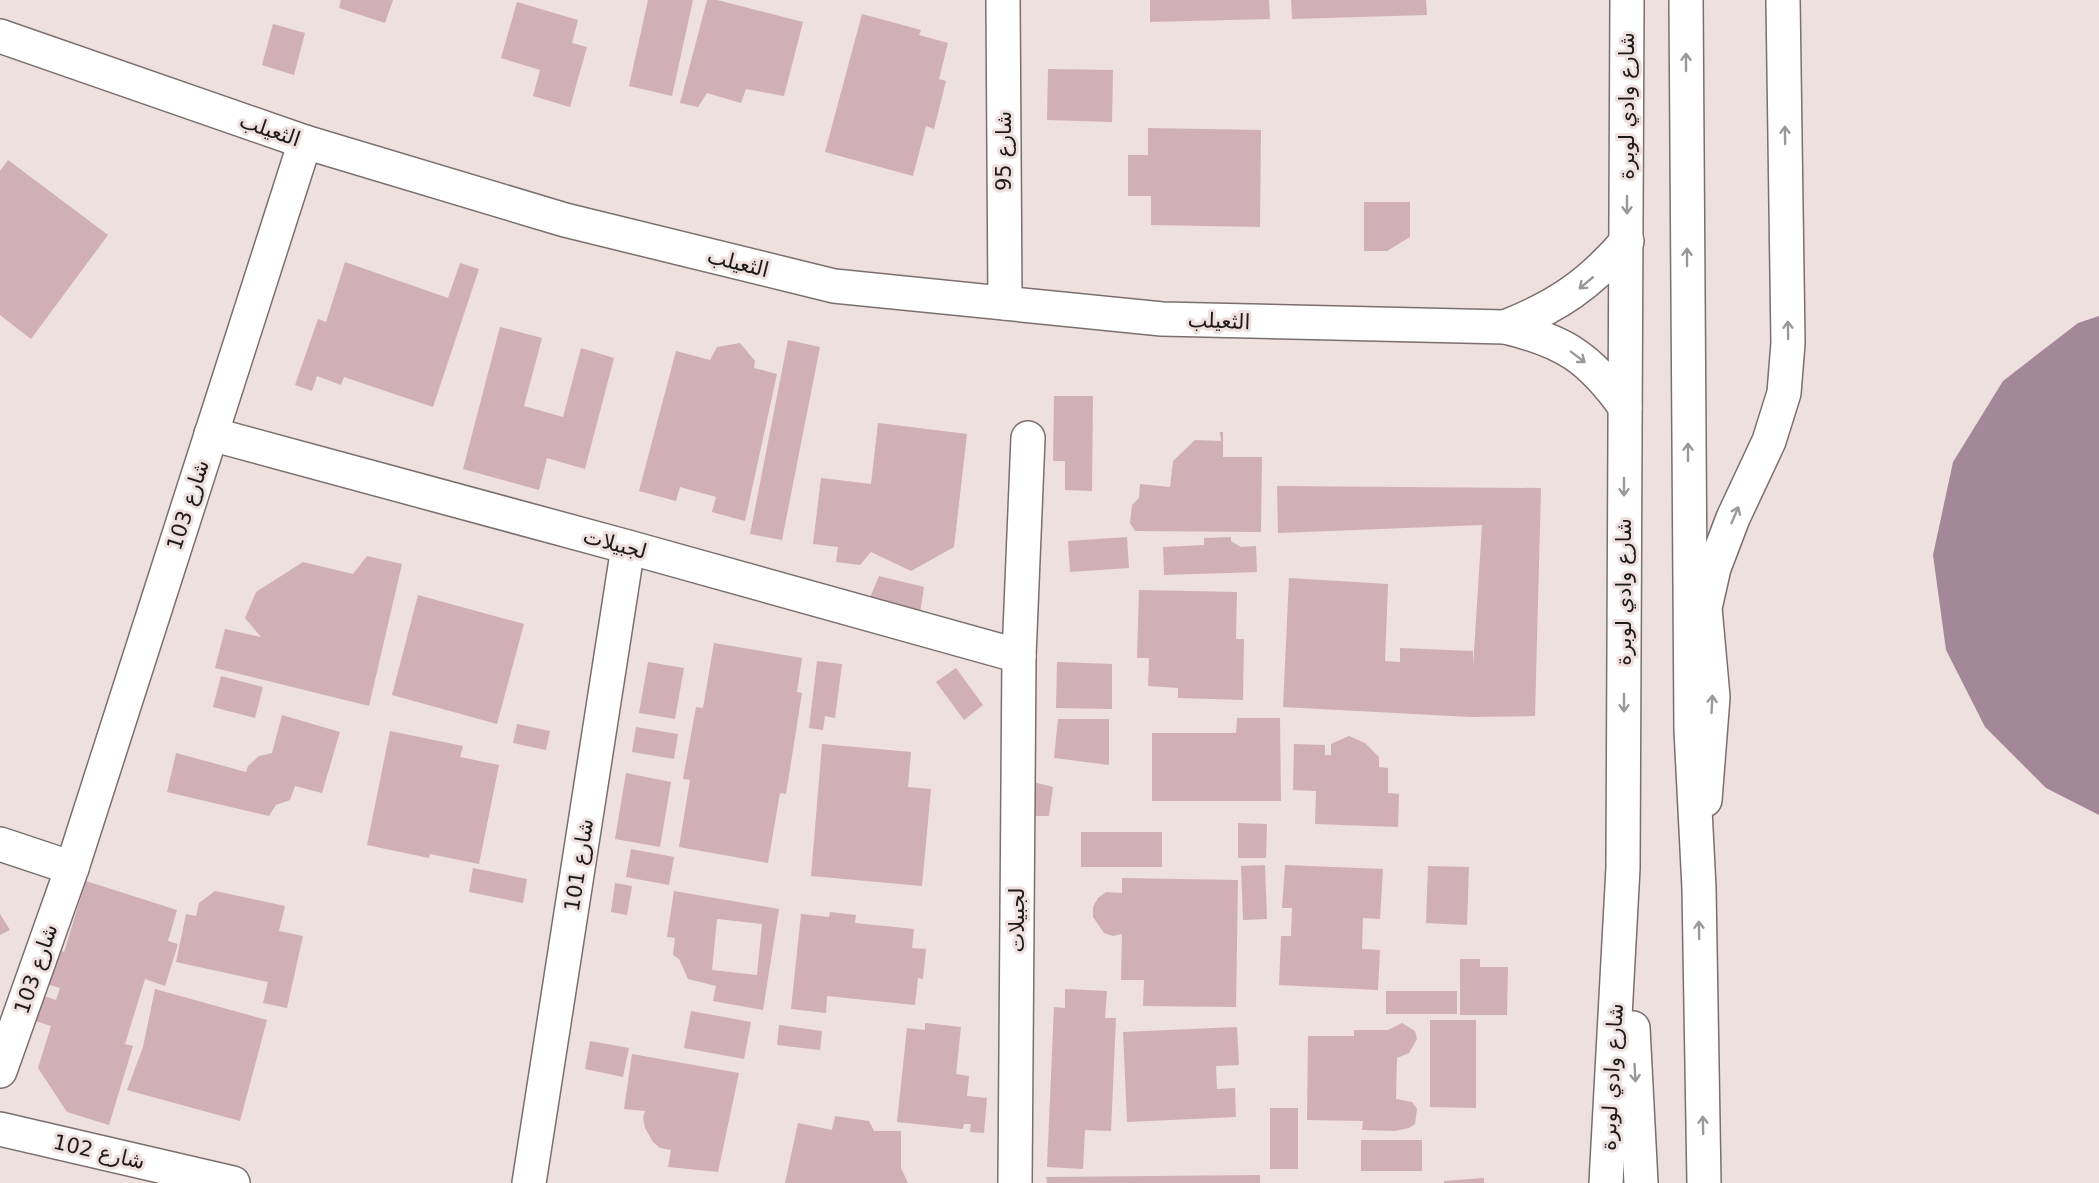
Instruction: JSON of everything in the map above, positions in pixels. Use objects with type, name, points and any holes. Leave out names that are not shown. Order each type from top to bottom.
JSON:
[{"type":"street","name":"شارع 95","points":[[1003,0],[1005,303]]},
{"type":"street","name":"شارع وادي لوبرة","points":[[1606,1183],[1623,868],[1627,0]]},
{"type":"street","points":[[1686,0],[1689,612],[1691,730],[1699,888],[1704,1183]]},
{"type":"street","points":[[1699,888],[1713,697],[1705,608],[1714,568],[1733,518],[1769,441],[1784,393],[1788,343],[1783,0]]},
{"type":"street","name":"الثعيلب","points":[[0,36],[305,142],[565,220],[834,286],[1005,303],[1051,310],[1162,319],[1505,327],[1541,336],[1574,353],[1603,377],[1624,407]]},
{"type":"street","name":"شارع 103","points":[[0,1071],[72,868],[305,142]]},
{"type":"street","name":"الثعيلب","points":[[1505,327],[1540,313],[1573,294],[1602,270],[1627,241]]},
{"type":"street","name":"لجبيلات","points":[[211,434],[1019,656]]},
{"type":"street","name":"لجبيلات","points":[[1015,1183],[1019,656],[1028,438]]},
{"type":"street","name":"شارع 101","points":[[529,1183],[628,547]]},
{"type":"street","points":[[0,844],[72,868]]},
{"type":"street","points":[[1623,868],[1641,1183]]},
{"type":"street","name":"شارع 102","points":[[0,1129],[233,1183]]},
{"type":"shaded area","points":[[2099,316],[2099,815],[2046,788],[1985,727],[1946,650],[1933,555],[1953,462],[2003,381],[2078,323]]},
{"type":"building","points":[[341,0],[393,0],[385,23],[339,8]]},
{"type":"building","points":[[648,0],[693,0],[672,96],[629,86]]},
{"type":"building","points":[[707,0],[717,0],[803,22],[784,96],[746,89],[741,103],[707,93],[698,107],[680,103]]},
{"type":"building","points":[[1150,0],[1269,0],[1270,19],[1150,22]]},
{"type":"building","points":[[1291,0],[1426,0],[1427,15],[1292,19]]},
{"type":"building","points":[[517,2],[578,20],[572,43],[587,47],[570,107],[533,96],[540,70],[501,58]]},
{"type":"building","points":[[862,14],[921,30],[919,35],[948,43],[939,79],[946,81],[934,129],[926,126],[913,176],[825,152]]},
{"type":"building","points":[[273,24],[305,33],[294,75],[262,65]]},
{"type":"building","points":[[1048,69],[1113,70],[1112,122],[1047,120]]},
{"type":"building","points":[[1148,128],[1261,130],[1260,227],[1151,225],[1151,196],[1128,196],[1128,155],[1148,155]]},
{"type":"building","points":[[8,160],[108,235],[31,339],[0,315],[0,171]]},
{"type":"building","points":[[1364,202],[1410,202],[1410,237],[1387,251],[1364,251]]},
{"type":"building","points":[[345,262],[448,298],[460,263],[479,269],[433,407],[344,377],[341,385],[317,376],[312,391],[295,385],[318,319],[326,322]]},
{"type":"building","points":[[500,327],[542,338],[524,406],[563,417],[581,348],[614,358],[585,469],[547,458],[539,490],[463,469]]},
{"type":"building","points":[[788,340],[820,347],[782,540],[750,534]]},
{"type":"building","points":[[740,343],[755,361],[754,368],[777,374],[745,521],[712,512],[716,497],[680,487],[676,501],[639,491],[676,351],[710,360],[717,347]]},
{"type":"building","points":[[1054,396],[1093,396],[1092,491],[1065,490],[1065,461],[1053,461]]},
{"type":"building","points":[[878,423],[967,434],[954,547],[911,571],[871,552],[860,565],[836,562],[838,547],[813,544],[821,478],[871,484]]},
{"type":"building","points":[[1220,432],[1223,432],[1223,457],[1262,457],[1261,532],[1135,531],[1130,523],[1132,505],[1139,498],[1140,484],[1170,487],[1173,461],[1195,440],[1221,441]]},
{"type":"building","points":[[1277,486],[1541,488],[1535,716],[1470,717],[1283,707],[1289,578],[1388,584],[1385,661],[1400,662],[1400,648],[1473,651],[1473,667],[1482,525],[1278,533]]},
{"type":"building","points":[[1127,537],[1129,568],[1070,572],[1068,541]]},
{"type":"building","points":[[1231,537],[1231,541],[1241,547],[1256,546],[1257,572],[1164,575],[1163,547],[1204,545],[1204,538]]},
{"type":"building","points":[[367,556],[402,564],[369,706],[215,668],[225,629],[261,637],[245,618],[256,592],[303,562],[353,574]]},
{"type":"building","points":[[879,576],[924,587],[920,613],[869,600]]},
{"type":"building","points":[[1139,590],[1237,592],[1236,639],[1244,639],[1243,700],[1178,698],[1178,688],[1148,686],[1149,658],[1137,658]]},
{"type":"building","points":[[418,595],[524,624],[497,724],[392,695]]},
{"type":"building","points":[[714,643],[802,658],[797,692],[802,693],[786,794],[780,793],[768,863],[679,847],[690,780],[683,779],[696,707],[703,708]]},
{"type":"building","points":[[817,661],[842,664],[835,718],[825,716],[823,730],[809,728]]},
{"type":"building","points":[[648,662],[684,668],[675,719],[639,713]]},
{"type":"building","points":[[1057,662],[1112,664],[1112,709],[1056,708]]},
{"type":"building","points":[[956,668],[983,705],[964,720],[936,682]]},
{"type":"building","points":[[221,676],[263,687],[255,718],[213,707]]},
{"type":"building","points":[[282,715],[340,732],[322,793],[295,786],[290,800],[276,805],[269,816],[167,792],[176,753],[246,772],[248,766],[259,756],[272,753]]},
{"type":"building","points":[[1237,718],[1280,718],[1281,801],[1152,801],[1152,733],[1236,733]]},
{"type":"building","points":[[1058,719],[1109,719],[1109,765],[1054,758]]},
{"type":"building","points":[[517,724],[550,731],[546,750],[513,743]]},
{"type":"building","points":[[636,727],[678,734],[674,759],[632,752]]},
{"type":"building","points":[[390,731],[463,746],[460,757],[499,765],[479,864],[430,854],[429,858],[367,845]]},
{"type":"building","points":[[1349,736],[1365,743],[1379,757],[1379,767],[1388,768],[1388,793],[1399,794],[1398,827],[1315,824],[1316,791],[1293,790],[1294,744],[1325,745],[1325,755],[1331,755],[1331,744]]},
{"type":"building","points":[[822,744],[911,752],[908,787],[931,789],[922,886],[811,876]]},
{"type":"building","points":[[626,773],[671,782],[660,847],[615,839]]},
{"type":"building","points":[[1033,782],[1053,787],[1049,816],[1030,816]]},
{"type":"building","points":[[1238,823],[1267,824],[1266,858],[1238,858]]},
{"type":"building","points":[[1081,832],[1162,832],[1162,867],[1081,867]]},
{"type":"building","points":[[631,849],[674,857],[669,885],[626,877]]},
{"type":"building","points":[[1265,865],[1267,919],[1243,920],[1241,866]]},
{"type":"building","points":[[1285,865],[1383,869],[1380,919],[1363,918],[1362,949],[1380,950],[1378,990],[1279,985],[1281,936],[1291,936],[1292,908],[1282,908]]},
{"type":"building","points":[[1428,866],[1469,867],[1467,925],[1426,923]]},
{"type":"building","points":[[473,868],[527,879],[523,903],[469,892]]},
{"type":"building","points":[[1122,878],[1238,880],[1236,1007],[1143,1006],[1144,980],[1121,980],[1122,934],[1113,936],[1104,933],[1093,917],[1093,907],[1098,898],[1106,892],[1122,893]]},
{"type":"building","points":[[86,881],[177,910],[168,941],[178,944],[165,986],[145,979],[125,1044],[133,1046],[109,1125],[67,1112],[38,1068],[51,1026],[27,1018],[35,993],[56,1000],[60,988],[36,981],[47,946],[64,952]]},
{"type":"building","points":[[615,883],[632,886],[627,915],[611,912]]},
{"type":"building","points":[[215,891],[285,906],[279,931],[303,936],[287,1008],[263,1003],[268,982],[176,962],[186,914],[196,916],[199,903]]},
{"type":"building","points":[[674,891],[779,909],[763,1010],[713,1001],[716,986],[688,979],[679,959],[673,955],[675,938],[667,937]],"holes":[[[717,919],[762,924],[757,975],[712,970]]]},
{"type":"building","points":[[830,912],[856,915],[855,923],[914,929],[912,948],[926,949],[923,979],[918,978],[915,1005],[827,996],[826,1013],[791,1009],[801,914],[829,917]]},
{"type":"building","points":[[0,914],[10,930],[0,935]]},
{"type":"building","points":[[1460,959],[1480,959],[1480,967],[1508,967],[1507,1015],[1460,1015]]},
{"type":"building","points":[[155,989],[267,1020],[240,1121],[127,1090],[143,1047]]},
{"type":"building","points":[[1065,989],[1107,991],[1105,1018],[1116,1018],[1111,1131],[1085,1130],[1083,1169],[1047,1167],[1054,1007],[1065,1008]]},
{"type":"building","points":[[1386,991],[1457,991],[1457,1014],[1386,1014]]},
{"type":"building","points":[[691,1011],[751,1022],[744,1059],[684,1048]]},
{"type":"building","points":[[1430,1020],[1476,1020],[1476,1108],[1430,1107]]},
{"type":"building","points":[[925,1023],[961,1027],[956,1074],[969,1076],[967,1096],[987,1098],[984,1133],[970,1132],[971,1124],[964,1124],[963,1129],[897,1122],[907,1028],[925,1030]]},
{"type":"building","points":[[1402,1023],[1415,1031],[1417,1039],[1409,1053],[1397,1058],[1396,1099],[1412,1102],[1417,1109],[1415,1124],[1395,1131],[1362,1130],[1363,1121],[1307,1120],[1308,1036],[1354,1036],[1354,1030],[1388,1030]]},
{"type":"building","points":[[779,1025],[822,1031],[820,1050],[777,1045]]},
{"type":"building","points":[[1237,1027],[1239,1065],[1216,1066],[1217,1089],[1235,1088],[1236,1117],[1127,1122],[1123,1032]]},
{"type":"building","points":[[590,1041],[629,1048],[623,1077],[585,1069]]},
{"type":"building","points":[[632,1054],[739,1073],[718,1172],[668,1167],[671,1150],[660,1148],[653,1142],[645,1128],[643,1118],[645,1111],[624,1109]]},
{"type":"building","points":[[1270,1108],[1298,1108],[1298,1169],[1270,1169]]},
{"type":"building","points":[[835,1116],[869,1121],[874,1131],[901,1131],[901,1168],[908,1183],[785,1183],[798,1123],[832,1130]]},
{"type":"building","points":[[1361,1140],[1422,1140],[1422,1171],[1361,1171]]},
{"type":"building","points":[[1260,1175],[1260,1183],[1047,1183],[1046,1177]]},
{"type":"building","points":[[1484,1178],[1484,1183],[1444,1183],[1444,1181]]}]
